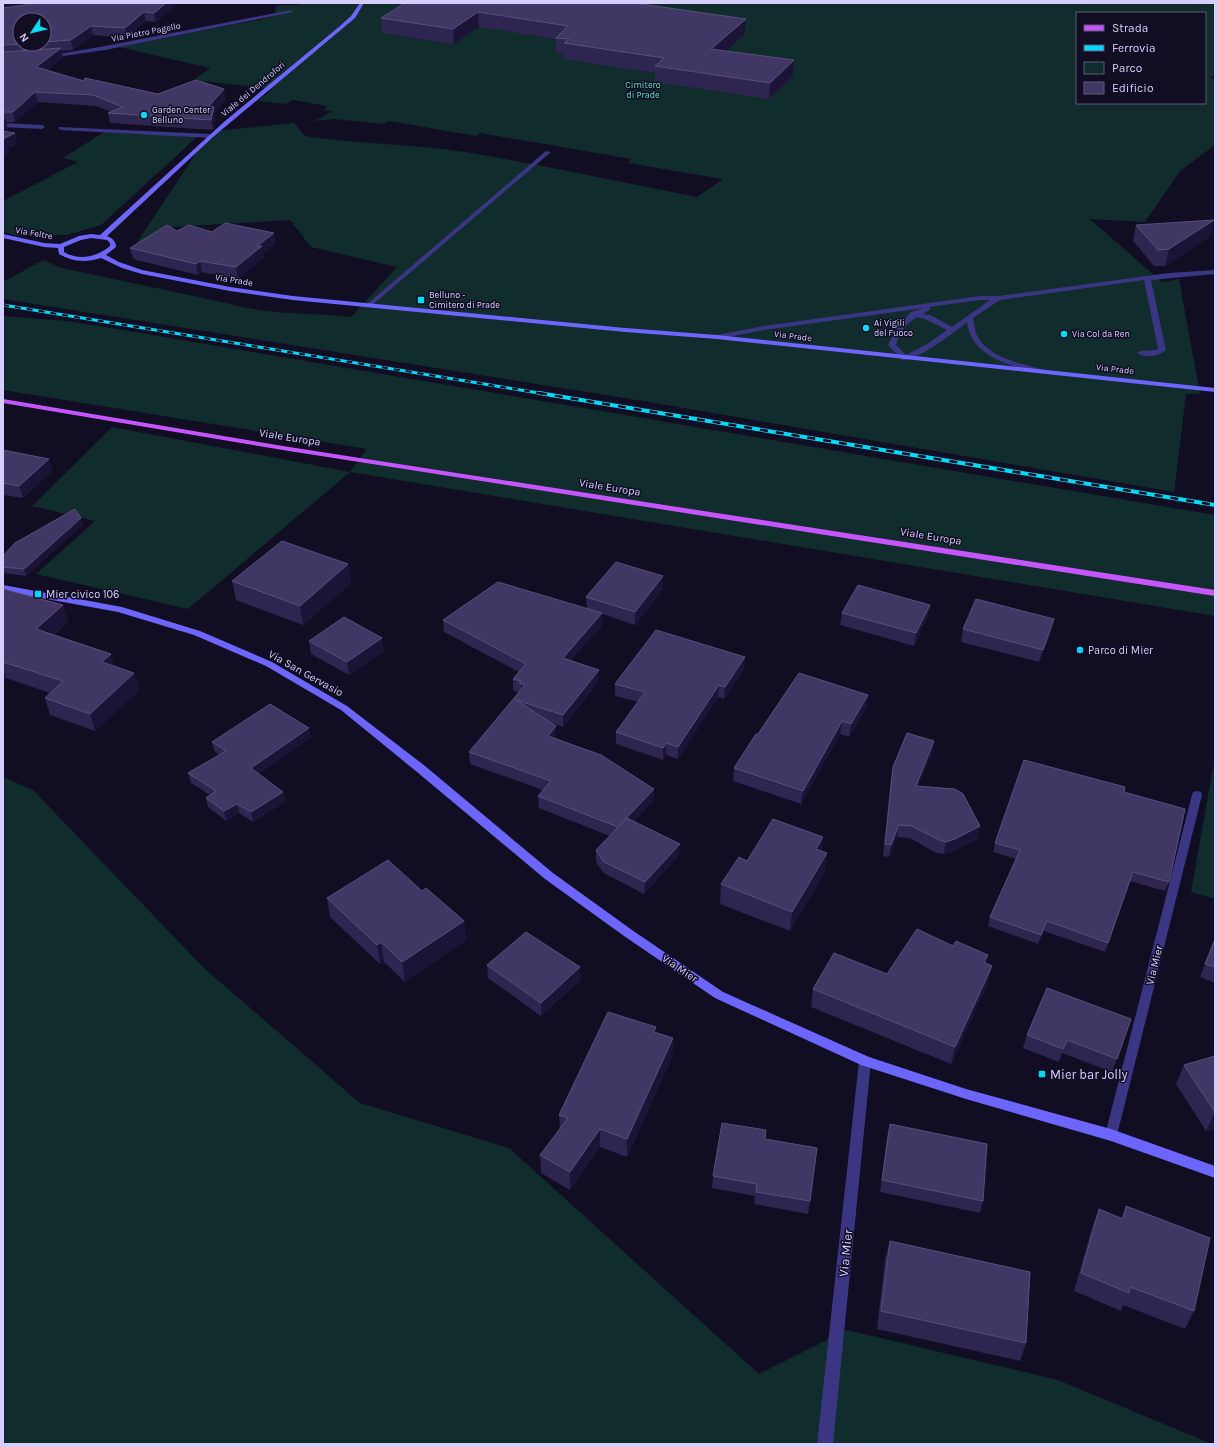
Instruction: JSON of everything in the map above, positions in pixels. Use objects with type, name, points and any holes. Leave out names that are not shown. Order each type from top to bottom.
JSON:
[{"type":"main road","name":"Viale dei Dendrofori","points":[[102,237],[137,207],[211,136],[261,92],[342,27],[353,17],[362,3]]},
{"type":"main road","name":"Via Feltre","points":[[3,236],[44,245],[61,246]]},
{"type":"main road","points":[[102,237],[109,239],[113,247],[101,255],[85,259],[70,258],[61,253],[61,246],[79,238],[102,237]]},
{"type":"main road","name":"Via Prade","points":[[101,255],[110,262],[126,268],[238,291],[368,306],[717,337],[1215,390]]},
{"type":"main road","name":"Viale Europa","points":[[3,401],[289,449],[1215,592]]},
{"type":"main road","name":"Via San Gervasio","points":[[3,588],[119,609],[197,633],[269,664],[344,708],[421,769],[549,876]]},
{"type":"main road","name":"Via Mier","points":[[549,876],[628,933],[719,995],[865,1061],[966,1094],[1111,1135],[1215,1172]]},
{"type":"street","name":"Via Pietro Pagello","points":[[44,56],[94,50],[291,11]]},
{"type":"street","points":[[3,125],[42,127]]},
{"type":"street","points":[[61,128],[211,136]]},
{"type":"street","points":[[368,306],[548,152]]},
{"type":"street","points":[[717,337],[764,328],[980,298],[999,298],[1147,278],[1215,272]]},
{"type":"street","points":[[1141,353],[1152,354],[1162,350],[1147,278]]},
{"type":"street","points":[[936,305],[915,314],[898,329],[892,344],[895,350],[904,358],[935,343],[980,309],[999,298]]},
{"type":"street","points":[[890,310],[927,317],[953,330]]},
{"type":"street","points":[[970,318],[973,333],[984,348],[1015,364],[1043,372]]},
{"type":"street","name":"Via Mier","points":[[1111,1135],[1197,795]]},
{"type":"street","name":"Via Mier","points":[[825,1444],[865,1061]]},
{"type":"green space","name":"Cimitero di Prade","points":[[302,3],[1215,3],[1215,75],[1210,78],[1215,79],[1215,145],[1180,171],[1145,222],[1090,219],[1162,282],[1179,279],[1200,394],[1186,394],[1174,492],[643,401],[3,299],[3,282],[43,260],[62,268],[246,308],[276,312],[351,317],[397,267],[311,247],[290,220],[173,227],[130,253],[206,138],[216,131],[294,123],[305,136],[465,152],[697,197],[723,179],[628,163],[631,159],[480,133],[476,136],[389,121],[384,124],[334,119],[315,121],[332,111],[324,110],[327,106],[293,100],[286,104],[258,101],[273,89],[194,80],[210,68],[119,47],[273,17],[277,5],[298,5]]},
{"type":"green space","points":[[104,132],[198,136],[101,225],[67,235],[17,236],[3,232],[3,201],[78,162],[63,158]]},
{"type":"green space","points":[[3,316],[67,321],[105,327],[1215,515],[1215,616],[350,472],[367,449],[3,390]]},
{"type":"green space","points":[[112,427],[350,472],[188,609],[36,574],[95,521],[32,506]]},
{"type":"green space","points":[[1215,756],[1215,899],[1191,892]]},
{"type":"green space","points":[[3,777],[33,790],[204,968],[360,1103],[509,1148],[759,1374],[847,1330],[1058,1380],[1212,1444],[3,1444]]},
{"type":"building","points":[[166,3],[154,13],[144,12],[125,28],[91,26],[71,40],[52,41],[52,12],[12,12],[12,44],[3,45],[3,8],[32,4]]},
{"type":"building","points":[[405,3],[634,3],[746,19],[711,49],[794,60],[770,83],[655,66],[664,58],[564,43],[569,39],[556,38],[568,26],[478,12],[453,29],[381,18]]},
{"type":"building","points":[[61,48],[36,67],[84,81],[85,78],[158,94],[196,80],[224,89],[209,106],[214,107],[211,120],[108,113],[123,107],[93,95],[35,92],[13,112],[3,112],[3,52],[52,52],[52,49]]},
{"type":"building","points":[[3,131],[15,133],[3,139]]},
{"type":"building","points":[[1214,220],[1169,249],[1158,250],[1136,225]]},
{"type":"building","points":[[225,223],[274,233],[257,246],[262,246],[236,267],[200,261],[196,264],[130,248],[167,225],[177,231],[189,225],[212,232]]},
{"type":"building","points":[[3,450],[49,459],[19,486],[3,483]]},
{"type":"building","points":[[75,509],[81,518],[24,569],[3,567],[3,556],[15,543]]},
{"type":"building","points":[[282,541],[348,564],[300,606],[232,581]]},
{"type":"building","points":[[616,562],[663,576],[635,612],[586,597]]},
{"type":"building","points":[[498,582],[602,613],[563,658],[599,670],[563,715],[516,700],[556,726],[548,736],[601,755],[654,789],[618,827],[538,796],[551,781],[469,752],[525,685],[519,683],[521,681],[513,679],[526,664],[443,620]]},
{"type":"building","points":[[858,585],[930,605],[916,633],[842,613]]},
{"type":"building","points":[[3,589],[63,605],[36,629],[111,654],[102,662],[134,673],[90,714],[45,698],[63,681],[3,662]]},
{"type":"building","points":[[976,599],[1054,619],[1043,650],[963,629]]},
{"type":"building","points":[[344,617],[382,638],[347,662],[309,641]]},
{"type":"building","points":[[656,630],[745,657],[725,687],[719,685],[678,747],[666,743],[663,748],[616,732],[645,692],[615,684]]},
{"type":"building","points":[[799,673],[868,695],[851,724],[842,721],[803,791],[734,768]]},
{"type":"building","points":[[270,704],[309,728],[251,768],[283,792],[251,812],[237,804],[224,811],[206,798],[216,791],[188,773],[226,751],[212,742]]},
{"type":"building","points":[[907,733],[934,741],[916,786],[955,789],[963,794],[980,826],[946,842],[912,826],[899,825],[891,845],[885,844],[893,767]]},
{"type":"building","points":[[1024,760],[1125,787],[1124,792],[1185,809],[1169,882],[1133,872],[1108,943],[1047,921],[1041,935],[990,917],[1020,850],[995,843]]},
{"type":"building","points":[[627,818],[680,844],[645,882],[604,862],[596,850]]},
{"type":"building","points":[[773,819],[823,837],[816,849],[827,853],[792,912],[721,884],[739,857],[747,861]]},
{"type":"building","points":[[388,860],[422,891],[426,888],[464,921],[402,962],[381,942],[377,945],[327,898]]},
{"type":"building","points":[[917,929],[953,946],[956,941],[988,955],[984,962],[992,966],[955,1047],[813,989],[834,953],[887,974]]},
{"type":"building","points":[[526,932],[580,967],[541,1003],[487,965]]},
{"type":"building","points":[[1215,939],[1215,967],[1205,964]]},
{"type":"building","points":[[1047,988],[1131,1019],[1117,1059],[1067,1040],[1063,1049],[1027,1035]]},
{"type":"building","points":[[608,1012],[656,1027],[654,1032],[673,1038],[627,1139],[600,1129],[570,1172],[540,1155],[568,1118],[559,1115]]},
{"type":"building","points":[[1215,1056],[1215,1112],[1184,1065]]},
{"type":"building","points":[[722,1123],[766,1130],[765,1139],[817,1148],[810,1201],[756,1192],[757,1184],[713,1176]]},
{"type":"building","points":[[890,1124],[987,1144],[983,1201],[882,1180]]},
{"type":"building","points":[[1126,1206],[1210,1238],[1194,1311],[1130,1287],[1129,1293],[1081,1273],[1099,1209],[1123,1219]]},
{"type":"building","points":[[890,1241],[1030,1272],[1026,1343],[881,1311]]},
{"type":"railway","points":[[3,305],[545,394]]},
{"type":"railway","points":[[539,393],[1215,505]]},
{"type":"place","name":"Garden Center Belluno","points":[[144,115]]},
{"type":"place","name":"Belluno - Cimitero di Prade","points":[[421,300]]},
{"type":"place","name":"Ai Vigili del Fuoco","points":[[866,328]]},
{"type":"place","name":"Via Col da Ren","points":[[1064,334]]},
{"type":"place","name":"Mier civico 106","points":[[38,594]]},
{"type":"place","name":"Parco di Mier","points":[[1080,650]]},
{"type":"place","name":"Mier bar Jolly","points":[[1042,1074]]}]
